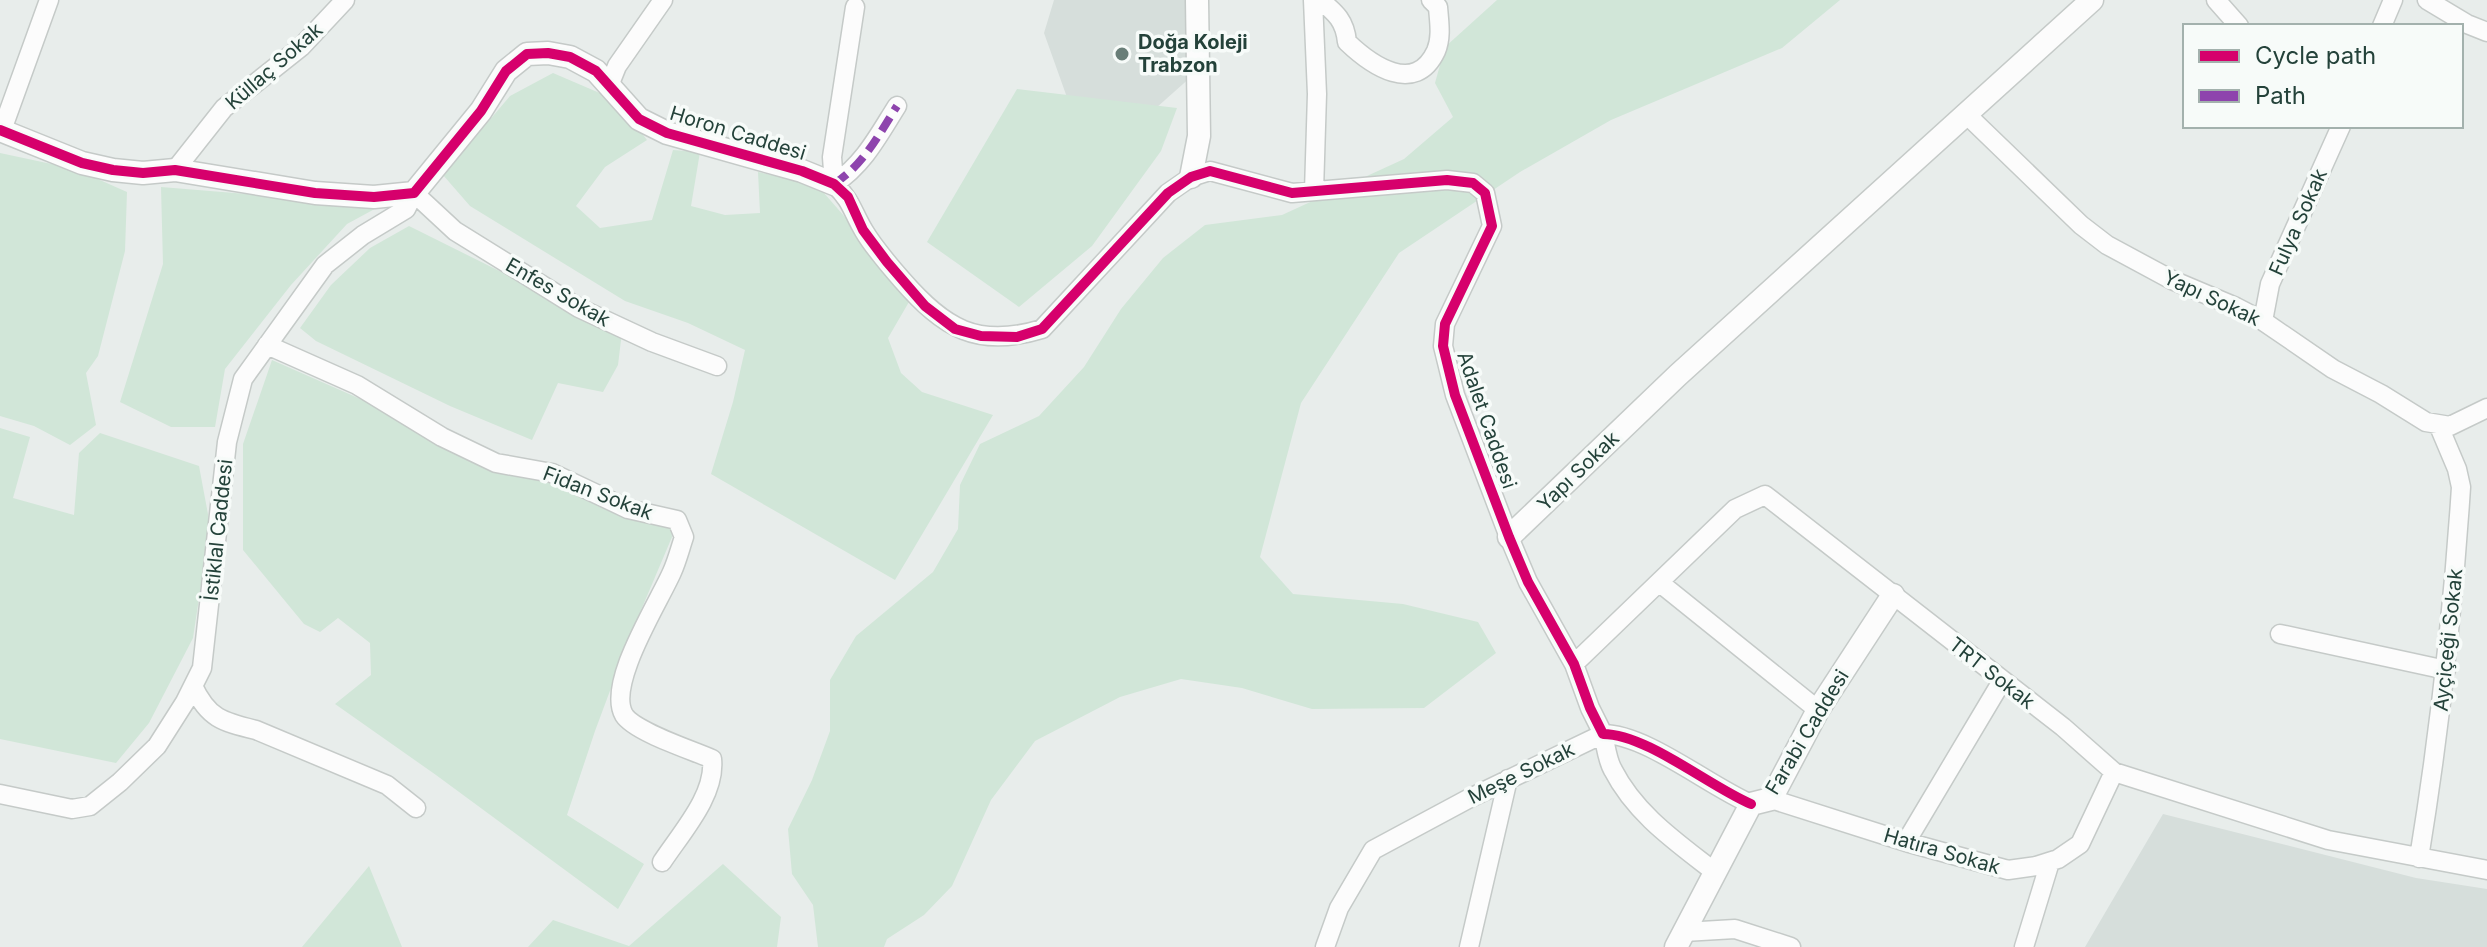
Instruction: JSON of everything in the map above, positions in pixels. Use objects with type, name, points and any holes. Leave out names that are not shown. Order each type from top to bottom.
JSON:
[{"type":"street","points":[[49,0],[1,130],[97,167],[143,173],[175,170],[315,193],[374,197],[414,193]]},
{"type":"street","name":"Küllaç Sokak","points":[[175,170],[224,108],[301,47],[345,0]]},
{"type":"street","points":[[609,86],[617,66],[663,0]]},
{"type":"street","points":[[855,7],[832,157],[834,184],[848,197],[863,230],[925,306],[955,329],[981,336],[1017,337],[1042,329],[1168,193],[1191,177],[1199,136],[1197,0]]},
{"type":"street","points":[[1313,0],[1317,94],[1314,191]]},
{"type":"street","points":[[1320,0],[1345,26],[1347,42],[1357,52],[1382,69],[1399,74],[1413,73],[1427,63],[1436,50],[1440,34],[1438,7],[1431,0]]},
{"type":"street","name":"Yapı Sokak","points":[[1509,537],[1678,375],[2092,0]]},
{"type":"street","points":[[2216,0],[2237,24]]},
{"type":"street","points":[[2383,24],[2393,0]]},
{"type":"street","points":[[2427,0],[2487,32]]},
{"type":"street","name":"Horon Caddesi","points":[[414,193],[481,111],[506,71],[527,54],[548,53],[570,57],[596,71],[639,119],[667,133],[802,171],[834,184]]},
{"type":"street","points":[[834,184],[853,171],[865,157],[897,106]]},
{"type":"street","name":"Yapı Sokak","points":[[1965,113],[2081,225],[2107,245],[2172,280],[2263,321],[2333,369],[2426,422],[2438,424]]},
{"type":"street","name":"Fulya Sokak","points":[[2263,321],[2270,284],[2338,128]]},
{"type":"street","name":"Adalet Caddesi","points":[[1191,177],[1210,171],[1292,193],[1447,180],[1473,183],[1485,193],[1492,226],[1445,324],[1443,346],[1455,395],[1509,537],[1528,582],[1574,664],[1603,734]]},
{"type":"street","name":"İstiklal Caddesi","points":[[0,794],[72,809],[90,806],[157,746],[202,668],[227,442],[243,379],[325,265],[363,235],[406,209],[414,193]]},
{"type":"street","name":"Enfes Sokak","points":[[414,193],[455,231],[579,308],[652,342],[717,366]]},
{"type":"street","name":"Fidan Sokak","points":[[267,345],[357,385],[442,437],[496,463],[552,473],[628,509],[648,516],[677,520],[684,537],[681,548],[626,669],[621,695],[623,714],[634,725],[712,759],[713,774],[693,816],[662,862]]},
{"type":"street","points":[[2438,424],[2450,426],[2487,408]]},
{"type":"street","name":"Ayçiçeği Sokak","points":[[2419,858],[2446,670],[2461,487],[2457,469],[2438,424]]},
{"type":"street","name":"TRT Sokak","points":[[1574,664],[1735,509],[1765,495],[2063,727],[2114,772],[2328,840],[2487,870]]},
{"type":"street","points":[[1660,583],[1818,710]]},
{"type":"street","name":"Farabi Caddesi","points":[[1680,940],[1716,873],[1893,595]]},
{"type":"street","points":[[2280,634],[2446,670]]},
{"type":"street","points":[[1906,842],[2002,681]]},
{"type":"street","points":[[193,686],[202,706],[215,716],[387,785],[416,808]]},
{"type":"street","points":[[1603,734],[1618,734],[1655,751],[1724,792],[1761,802]]},
{"type":"street","name":"Meşe Sokak","points":[[1325,947],[1339,908],[1373,850],[1508,779],[1603,734],[1611,768],[1628,795],[1655,825],[1716,873]]},
{"type":"street","name":"Hatıra Sokak","points":[[1761,802],[2008,870],[2050,862],[2080,844],[2114,772]]},
{"type":"street","points":[[1469,947],[1508,779]]},
{"type":"street","points":[[2024,947],[2050,862]]},
{"type":"street","points":[[1680,940],[1735,929],[1766,943],[1791,947]]},
{"type":"shaded area","name":"Doğa Koleji Trabzon","points":[[1054,0],[1190,0],[1192,76],[1120,140],[1069,103],[1044,33]]},
{"type":"shaded area","points":[[2163,814],[2416,878],[2487,889],[2487,947],[2085,947]]},
{"type":"green space","points":[[1497,0],[1840,0],[1782,48],[1611,120],[1520,172],[1399,253],[1301,403],[1260,557],[1293,594],[1403,604],[1478,622],[1496,653],[1424,708],[1312,709],[1242,688],[1181,679],[1120,697],[1035,741],[991,800],[952,886],[924,915],[887,939],[884,947],[818,947],[813,905],[792,874],[788,829],[812,780],[830,731],[830,680],[856,636],[933,572],[958,529],[960,485],[980,444],[1039,416],[1084,367],[1121,309],[1163,258],[1205,225],[1282,215],[1404,159],[1453,117],[1435,83],[1445,47]]},
{"type":"green space","points":[[553,73],[616,100],[647,140],[605,167],[576,206],[600,228],[652,220],[673,150],[700,152],[691,206],[725,215],[760,213],[758,172],[817,185],[913,295],[888,338],[901,373],[922,392],[993,415],[895,580],[711,474],[745,350],[688,323],[625,301],[470,206],[443,175],[510,96]]},
{"type":"green space","points":[[1017,89],[1177,108],[1161,151],[1092,246],[1019,307],[927,242]]},
{"type":"green space","points":[[0,153],[75,169],[127,192],[125,251],[98,356],[86,373],[96,425],[70,445],[34,426],[0,416]]},
{"type":"green space","points":[[161,187],[382,205],[347,224],[291,285],[225,369],[215,427],[171,427],[120,402],[163,264]]},
{"type":"green space","points":[[409,226],[622,332],[618,365],[603,392],[558,383],[532,440],[450,406],[316,341],[300,328],[331,285],[370,248]]},
{"type":"green space","points":[[272,360],[601,505],[671,519],[672,537],[633,629],[567,815],[644,864],[618,909],[335,704],[371,675],[370,643],[338,618],[320,632],[304,624],[243,550],[243,444]]},
{"type":"green space","points":[[0,428],[30,437],[13,498],[74,515],[79,453],[100,433],[199,466],[210,525],[193,638],[149,723],[116,763],[0,739]]},
{"type":"green space","points":[[723,864],[781,917],[777,947],[528,947],[553,920],[629,946]]},
{"type":"green space","points":[[369,866],[402,947],[302,947]]},
{"type":"marked path","points":[[834,184],[862,158],[897,106]]},
{"type":"cycle path","points":[[0,130],[82,163],[113,170],[143,173],[175,170],[315,193],[374,197],[414,193],[481,111],[506,71],[527,54],[548,53],[570,57],[596,71],[639,119],[667,133],[802,171],[834,184],[848,197],[863,230],[925,306],[955,329],[981,336],[1017,337],[1042,329],[1168,193],[1191,177],[1210,171],[1292,193],[1447,180],[1473,183],[1485,193],[1492,226],[1445,324],[1443,346],[1455,395],[1528,582],[1574,664],[1603,734],[1620,736],[1658,751],[1751,804]]},
{"type":"place","name":"Doğa Koleji Trabzon","points":[[1122,54]]}]
